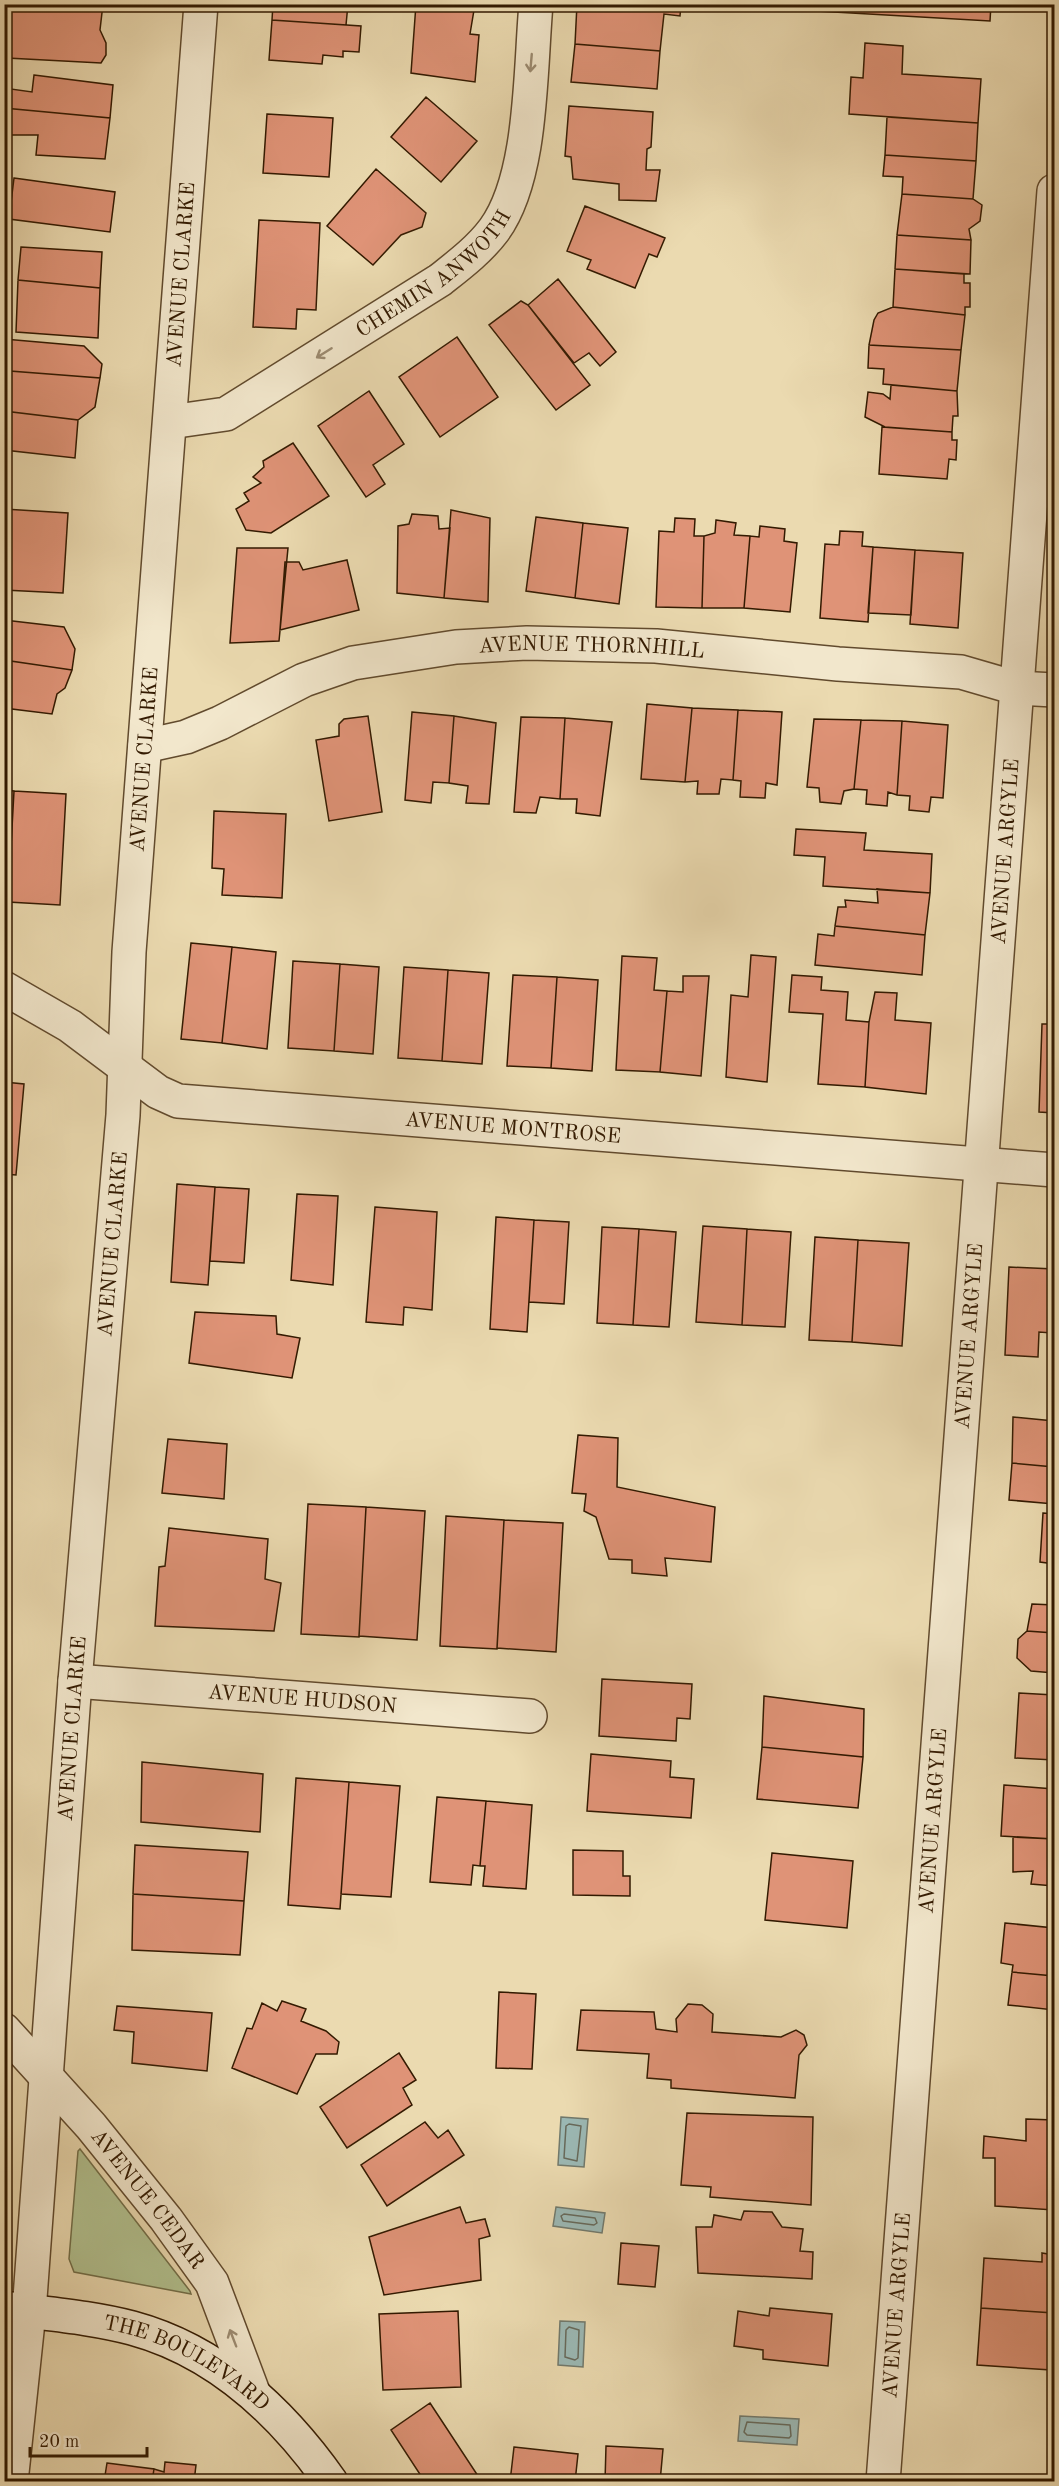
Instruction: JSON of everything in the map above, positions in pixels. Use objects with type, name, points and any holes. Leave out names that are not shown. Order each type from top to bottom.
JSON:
[{"type":"street","name":"AVENUE CLARKE","points":[[11,2481],[17,2310],[47,2078],[75,1681],[108,1299],[124,1068],[129,952],[201,4]]},
{"type":"street","name":"CHEMIN ANWOTH","points":[[170,422],[226,414],[440,280],[471,255],[495,229],[512,196],[524,149],[536,4]]},
{"type":"street","name":"AVENUE ARGYLE","points":[[883,2481],[1054,191]]},
{"type":"street","name":"AVENUE THORNHILL","points":[[145,746],[186,737],[212,727],[304,680],[353,663],[456,647],[527,643],[656,646],[838,664],[961,672],[1016,688],[1054,690]]},
{"type":"street","name":"AVENUE MONTROSE","points":[[4,988],[69,1026],[158,1092],[178,1101],[1054,1170]]},
{"type":"street","name":"AVENUE HUDSON","points":[[75,1681],[530,1716]]},
{"type":"street","name":"AVENUE CEDAR","points":[[4,2030],[166,2219],[212,2283],[253,2392]]},
{"type":"street","name":"THE BOULEVARD","points":[[17,2310],[109,2323],[172,2342],[214,2362],[253,2392],[298,2439],[331,2481]]},
{"type":"green space","points":[[80,2149],[191,2294],[74,2272],[69,2259]]},
{"type":"water","points":[[561,2117],[588,2119],[584,2167],[558,2165]]},
{"type":"water","points":[[556,2207],[605,2213],[602,2233],[553,2226]]},
{"type":"water","points":[[560,2321],[585,2322],[583,2367],[558,2365]]},
{"type":"water","points":[[740,2416],[799,2419],[797,2445],[738,2441]]},
{"type":"building","points":[[6,4],[103,4],[100,30],[106,43],[106,55],[101,63],[7,58]]},
{"type":"building","points":[[273,4],[348,4],[346,25],[272,20]]},
{"type":"building","points":[[416,4],[475,4],[470,34],[479,35],[475,82],[411,73]]},
{"type":"building","points":[[577,4],[649,9],[649,4],[681,4],[680,16],[664,14],[660,51],[575,44]]},
{"type":"building","points":[[782,4],[991,4],[990,21],[782,9]]},
{"type":"building","points":[[272,20],[361,26],[359,52],[343,51],[343,57],[323,55],[322,64],[269,60]]},
{"type":"building","points":[[865,43],[903,46],[902,74],[981,79],[978,123],[849,114],[851,77],[863,78]]},
{"type":"building","points":[[575,44],[660,51],[657,89],[571,82]]},
{"type":"building","points":[[34,75],[113,85],[110,118],[4,108],[4,88],[32,92]]},
{"type":"building","points":[[426,97],[477,141],[441,182],[391,137]]},
{"type":"building","points":[[569,106],[653,112],[651,147],[647,149],[646,170],[660,170],[656,201],[619,200],[619,184],[573,179],[571,157],[565,156]]},
{"type":"building","points":[[4,108],[110,118],[105,159],[36,155],[38,135],[4,135]]},
{"type":"building","points":[[267,114],[333,118],[329,177],[263,173]]},
{"type":"building","points":[[887,117],[978,123],[976,161],[885,155]]},
{"type":"building","points":[[885,155],[976,161],[973,199],[902,194],[903,177],[883,176]]},
{"type":"building","points":[[376,169],[426,213],[422,227],[401,235],[373,265],[327,226]]},
{"type":"building","points":[[14,178],[115,192],[110,232],[9,219]]},
{"type":"building","points":[[902,194],[973,199],[982,205],[980,221],[969,229],[971,240],[897,235]]},
{"type":"building","points":[[585,206],[665,238],[657,257],[649,254],[635,288],[587,269],[591,260],[567,251]]},
{"type":"building","points":[[259,220],[320,223],[316,310],[297,309],[296,329],[253,327]]},
{"type":"building","points":[[897,235],[971,240],[970,274],[895,269]]},
{"type":"building","points":[[21,247],[102,252],[100,288],[18,280]]},
{"type":"building","points":[[895,269],[964,274],[964,283],[970,283],[970,307],[965,307],[965,315],[893,307]]},
{"type":"building","points":[[558,279],[616,352],[600,366],[589,353],[574,363],[528,305]]},
{"type":"building","points":[[18,280],[100,288],[98,338],[16,332]]},
{"type":"building","points":[[521,301],[528,305],[590,385],[556,410],[489,325]]},
{"type":"building","points":[[893,307],[965,315],[961,350],[869,345],[874,320],[878,313]]},
{"type":"building","points":[[457,337],[498,397],[440,437],[399,377]]},
{"type":"building","points":[[4,339],[84,346],[102,364],[100,378],[10,371],[11,365],[4,364]]},
{"type":"building","points":[[869,345],[961,350],[957,391],[883,384],[884,369],[868,368]]},
{"type":"building","points":[[10,371],[100,378],[95,407],[78,420],[4,411],[4,386],[9,386]]},
{"type":"building","points":[[891,385],[957,391],[958,416],[953,416],[952,432],[885,427],[865,417],[868,392],[883,394],[890,399]]},
{"type":"building","points":[[369,391],[404,444],[373,465],[385,484],[366,497],[318,426]]},
{"type":"building","points":[[4,411],[78,420],[75,458],[4,450]]},
{"type":"building","points":[[882,427],[952,432],[952,440],[957,440],[956,460],[949,459],[947,479],[879,474]]},
{"type":"building","points":[[293,443],[329,496],[271,533],[246,530],[236,509],[249,501],[244,493],[261,483],[253,477],[264,467],[263,461]]},
{"type":"building","points":[[4,509],[68,513],[63,593],[4,590]]},
{"type":"building","points":[[451,510],[490,518],[488,602],[444,598]]},
{"type":"building","points":[[412,514],[438,516],[439,529],[450,528],[444,598],[397,593],[398,526],[409,524]]},
{"type":"building","points":[[536,517],[583,523],[575,598],[526,591]]},
{"type":"building","points":[[675,518],[695,519],[694,536],[704,536],[702,608],[656,607],[659,531],[674,532]]},
{"type":"building","points":[[716,520],[736,523],[734,535],[750,536],[744,608],[702,608],[704,536],[715,533]]},
{"type":"building","points":[[583,523],[628,528],[619,604],[575,598]]},
{"type":"building","points":[[760,526],[785,529],[784,541],[797,543],[790,612],[744,608],[750,536],[759,537]]},
{"type":"building","points":[[840,531],[863,532],[862,546],[873,547],[868,622],[820,618],[825,544],[839,545]]},
{"type":"building","points":[[873,547],[915,550],[911,615],[868,613]]},
{"type":"building","points":[[237,548],[288,548],[279,641],[230,643]]},
{"type":"building","points":[[915,550],[963,553],[958,628],[910,624]]},
{"type":"building","points":[[347,560],[359,610],[280,630],[285,562],[299,562],[303,570]]},
{"type":"building","points":[[4,620],[64,627],[75,649],[72,670],[4,660]]},
{"type":"building","points":[[4,660],[72,670],[65,688],[57,694],[52,714],[4,708]]},
{"type":"building","points":[[647,704],[692,708],[685,782],[641,779]]},
{"type":"building","points":[[692,708],[738,710],[733,780],[721,779],[719,794],[697,794],[698,781],[685,782]]},
{"type":"building","points":[[738,710],[782,712],[777,785],[766,783],[765,798],[740,797],[741,781],[733,780]]},
{"type":"building","points":[[412,712],[454,716],[449,783],[433,782],[431,803],[405,800]]},
{"type":"building","points":[[368,716],[382,812],[329,821],[316,740],[339,736],[339,724],[344,719]]},
{"type":"building","points":[[454,716],[496,723],[489,804],[466,803],[468,786],[449,783]]},
{"type":"building","points":[[521,717],[565,718],[560,799],[540,797],[536,813],[514,812]]},
{"type":"building","points":[[565,718],[612,722],[600,816],[576,813],[577,799],[560,799]]},
{"type":"building","points":[[814,719],[861,720],[854,789],[844,791],[841,804],[820,802],[819,788],[807,787]]},
{"type":"building","points":[[861,720],[902,721],[897,795],[888,792],[887,806],[866,804],[867,790],[854,789]]},
{"type":"building","points":[[902,721],[948,725],[943,798],[931,797],[929,812],[909,810],[910,796],[897,795]]},
{"type":"building","points":[[4,790],[14,791],[8,902],[4,902]]},
{"type":"building","points":[[14,791],[66,794],[60,905],[8,902]]},
{"type":"building","points":[[214,811],[286,814],[282,898],[222,895],[224,869],[212,868]]},
{"type":"building","points":[[796,829],[866,833],[864,850],[932,854],[930,893],[823,886],[825,857],[794,855]]},
{"type":"building","points":[[877,889],[930,893],[925,935],[835,926],[838,907],[846,907],[845,900],[878,903]]},
{"type":"building","points":[[835,926],[925,935],[922,975],[815,965],[818,934],[834,936]]},
{"type":"building","points":[[191,943],[232,947],[222,1043],[181,1039]]},
{"type":"building","points":[[232,947],[276,952],[267,1049],[222,1043]]},
{"type":"building","points":[[751,955],[776,957],[767,1082],[726,1077],[731,995],[748,997]]},
{"type":"building","points":[[622,956],[657,958],[654,990],[667,991],[660,1072],[616,1070]]},
{"type":"building","points":[[293,961],[340,964],[334,1051],[288,1048]]},
{"type":"building","points":[[340,964],[379,967],[373,1054],[334,1051]]},
{"type":"building","points":[[404,967],[448,970],[442,1061],[398,1058]]},
{"type":"building","points":[[448,970],[489,973],[482,1064],[442,1061]]},
{"type":"building","points":[[513,975],[557,977],[551,1068],[507,1066]]},
{"type":"building","points":[[792,975],[822,977],[821,990],[848,992],[846,1020],[869,1022],[865,1087],[818,1084],[823,1014],[789,1012]]},
{"type":"building","points":[[683,976],[709,976],[701,1076],[660,1072],[667,991],[683,992]]},
{"type":"building","points":[[557,977],[598,980],[592,1071],[551,1068]]},
{"type":"building","points":[[875,992],[897,993],[895,1020],[931,1023],[926,1094],[865,1087],[869,1022]]},
{"type":"building","points":[[1042,1024],[1054,1024],[1054,1113],[1039,1112]]},
{"type":"building","points":[[4,1082],[24,1084],[16,1175],[4,1174]]},
{"type":"building","points":[[177,1184],[215,1187],[208,1285],[171,1282]]},
{"type":"building","points":[[215,1187],[249,1189],[244,1263],[210,1261]]},
{"type":"building","points":[[297,1194],[338,1196],[333,1285],[291,1280]]},
{"type":"building","points":[[375,1207],[437,1212],[432,1310],[404,1307],[403,1325],[366,1322]]},
{"type":"building","points":[[496,1217],[534,1220],[527,1332],[490,1329]]},
{"type":"building","points":[[534,1220],[569,1222],[564,1304],[529,1302]]},
{"type":"building","points":[[703,1226],[747,1229],[742,1325],[696,1322]]},
{"type":"building","points":[[602,1227],[639,1229],[633,1325],[597,1323]]},
{"type":"building","points":[[639,1229],[676,1232],[669,1327],[633,1325]]},
{"type":"building","points":[[747,1229],[791,1232],[785,1327],[742,1325]]},
{"type":"building","points":[[815,1237],[858,1240],[852,1342],[809,1340]]},
{"type":"building","points":[[858,1240],[909,1243],[902,1346],[852,1342]]},
{"type":"building","points":[[1009,1267],[1054,1269],[1052,1333],[1039,1332],[1038,1357],[1005,1355]]},
{"type":"building","points":[[195,1312],[276,1316],[277,1334],[300,1338],[292,1378],[189,1363]]},
{"type":"building","points":[[1013,1417],[1054,1421],[1054,1467],[1012,1463]]},
{"type":"building","points":[[578,1435],[618,1438],[617,1487],[715,1507],[711,1562],[665,1558],[667,1576],[632,1573],[632,1560],[609,1559],[596,1517],[584,1511],[586,1494],[572,1493]]},
{"type":"building","points":[[168,1439],[227,1444],[224,1499],[162,1493]]},
{"type":"building","points":[[1012,1463],[1054,1467],[1054,1504],[1009,1500]]},
{"type":"building","points":[[308,1504],[366,1507],[359,1637],[301,1634]]},
{"type":"building","points":[[366,1507],[425,1511],[417,1640],[359,1636]]},
{"type":"building","points":[[1043,1513],[1054,1514],[1054,1564],[1040,1562]]},
{"type":"building","points":[[446,1516],[504,1520],[497,1649],[440,1646]]},
{"type":"building","points":[[504,1520],[563,1523],[556,1652],[497,1648]]},
{"type":"building","points":[[169,1528],[268,1539],[265,1579],[281,1583],[274,1631],[155,1626],[159,1567],[165,1566]]},
{"type":"building","points":[[1032,1604],[1054,1605],[1054,1633],[1027,1631]]},
{"type":"building","points":[[1027,1631],[1054,1633],[1054,1673],[1031,1671],[1017,1658],[1018,1639]]},
{"type":"building","points":[[602,1679],[692,1684],[690,1719],[677,1718],[676,1741],[599,1736]]},
{"type":"building","points":[[1019,1693],[1054,1695],[1054,1760],[1015,1758]]},
{"type":"building","points":[[764,1696],[864,1709],[863,1757],[762,1747]]},
{"type":"building","points":[[762,1747],[863,1757],[858,1808],[757,1799]]},
{"type":"building","points":[[591,1754],[671,1761],[670,1777],[694,1779],[691,1818],[587,1811]]},
{"type":"building","points":[[142,1762],[263,1774],[260,1832],[141,1822]]},
{"type":"building","points":[[296,1778],[349,1782],[340,1909],[288,1905]]},
{"type":"building","points":[[349,1782],[400,1786],[391,1897],[341,1894]]},
{"type":"building","points":[[1004,1785],[1054,1789],[1054,1839],[1001,1836]]},
{"type":"building","points":[[437,1797],[486,1801],[480,1866],[473,1865],[471,1885],[430,1882]]},
{"type":"building","points":[[486,1801],[532,1805],[526,1889],[483,1886],[485,1866],[480,1866]]},
{"type":"building","points":[[1013,1837],[1054,1839],[1054,1886],[1031,1884],[1033,1871],[1013,1872]]},
{"type":"building","points":[[135,1845],[248,1852],[244,1901],[133,1894]]},
{"type":"building","points":[[573,1850],[623,1851],[623,1876],[630,1876],[630,1896],[573,1895]]},
{"type":"building","points":[[772,1853],[853,1861],[847,1928],[765,1920]]},
{"type":"building","points":[[133,1894],[244,1901],[240,1955],[132,1950]]},
{"type":"building","points":[[1005,1923],[1054,1928],[1054,1976],[1012,1972],[1013,1965],[1001,1963]]},
{"type":"building","points":[[1012,1972],[1054,1976],[1054,2010],[1008,2005]]},
{"type":"building","points":[[499,1992],[536,1994],[532,2069],[496,2068]]},
{"type":"building","points":[[282,2001],[306,2009],[301,2021],[326,2031],[339,2042],[337,2054],[316,2054],[297,2094],[232,2068],[247,2028],[252,2029],[262,2003],[277,2011]]},
{"type":"building","points":[[688,2004],[702,2005],[713,2014],[712,2032],[781,2037],[796,2030],[804,2035],[807,2045],[799,2055],[795,2098],[671,2088],[671,2080],[647,2078],[649,2054],[577,2050],[581,2010],[654,2012],[656,2029],[677,2032],[676,2019]]},
{"type":"building","points":[[117,2006],[212,2013],[207,2071],[132,2063],[134,2032],[114,2030]]},
{"type":"building","points":[[399,2053],[416,2080],[403,2088],[412,2105],[347,2148],[320,2107]]},
{"type":"building","points":[[687,2113],[813,2117],[811,2205],[710,2197],[711,2187],[681,2185]]},
{"type":"building","points":[[1026,2119],[1054,2120],[1054,2210],[995,2206],[995,2158],[983,2158],[984,2136],[1026,2141]]},
{"type":"building","points":[[425,2122],[438,2138],[448,2130],[464,2155],[387,2206],[361,2165]]},
{"type":"building","points":[[460,2207],[466,2223],[485,2219],[490,2236],[479,2239],[481,2280],[384,2295],[369,2237]]},
{"type":"building","points":[[744,2211],[772,2212],[782,2227],[803,2229],[800,2251],[813,2252],[812,2279],[698,2273],[696,2227],[712,2227],[714,2215],[741,2220]]},
{"type":"building","points":[[621,2243],[659,2246],[655,2287],[618,2284]]},
{"type":"building","points":[[1042,2253],[1054,2255],[1054,2313],[981,2308],[984,2258],[1042,2262]]},
{"type":"building","points":[[770,2308],[832,2314],[828,2366],[763,2359],[763,2350],[734,2346],[738,2311],[769,2316]]},
{"type":"building","points":[[981,2308],[1054,2313],[1054,2379],[1051,2379],[1051,2370],[977,2365]]},
{"type":"building","points":[[458,2311],[461,2387],[383,2390],[379,2314]]},
{"type":"building","points":[[430,2403],[482,2482],[425,2482],[391,2430]]},
{"type":"building","points":[[1050,2414],[1054,2415],[1054,2461],[1048,2461]]},
{"type":"building","points":[[606,2446],[663,2449],[660,2482],[605,2482]]},
{"type":"building","points":[[514,2447],[578,2454],[575,2482],[510,2482]]},
{"type":"building","points":[[165,2462],[196,2465],[194,2482],[152,2482],[154,2469],[164,2472]]},
{"type":"building","points":[[107,2463],[154,2469],[152,2482],[104,2482]]}]
